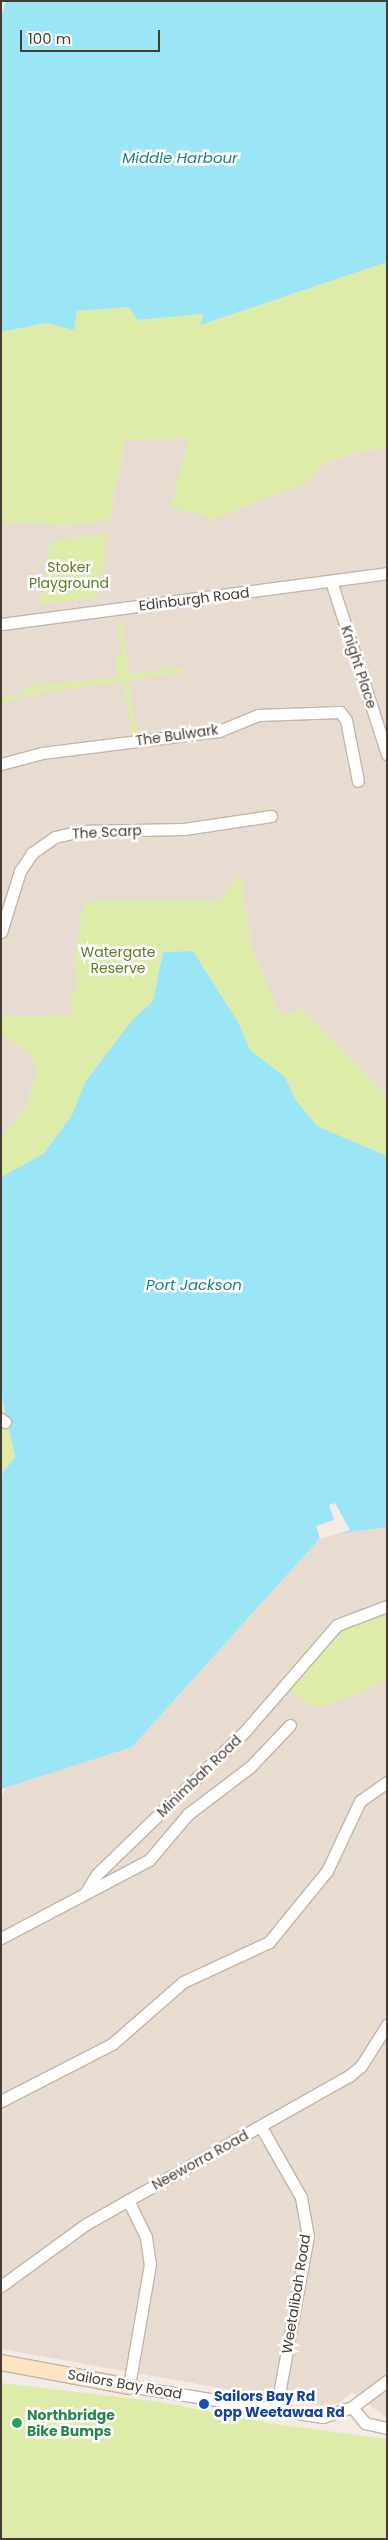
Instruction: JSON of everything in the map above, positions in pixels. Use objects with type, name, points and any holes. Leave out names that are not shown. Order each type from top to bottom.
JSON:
[{"type":"street","name":"Edinburgh Road","points":[[1,624],[387,573]]},
{"type":"street","name":"Knight Place","points":[[331,581],[387,754]]},
{"type":"street","name":"The Bulwark","points":[[1,764],[42,753],[219,731],[258,715],[340,712],[346,720],[358,781]]},
{"type":"street","name":"The Scarp","points":[[1,932],[20,871],[32,853],[55,837],[80,831],[184,829],[271,816]]},
{"type":"street","name":"Minimbah Road","points":[[1,1938],[86,1892],[97,1874],[246,1730],[337,1625],[387,1606]]},
{"type":"street","points":[[86,1892],[149,1860],[188,1814],[250,1767],[290,1725]]},
{"type":"street","points":[[1,2101],[112,2044],[183,1982],[269,1942],[327,1871],[356,1807],[387,1782]]},
{"type":"street","name":"Neeworra Road","points":[[1,2286],[86,2224],[261,2127],[361,2066],[387,2025]]},
{"type":"street","name":"Weetalibah Road","points":[[261,2127],[301,2197],[308,2236],[276,2412]]},
{"type":"street","points":[[128,2200],[146,2237],[150,2264],[129,2386]]},
{"type":"street","name":"Sailors Bay Road","points":[[1,2362],[276,2412],[323,2417],[352,2407],[387,2381]]},
{"type":"street","points":[[352,2407],[364,2423],[387,2428]]},
{"type":"shaded area","points":[[189,438],[310,481],[317,467],[349,454],[387,448],[387,1097],[330,1039],[280,1016],[252,949],[240,874],[221,901],[91,901],[74,961],[79,992],[73,1015],[1,1017],[1,522],[73,525],[109,519],[125,440]]},
{"type":"shaded area","points":[[1,1034],[31,1054],[37,1071],[25,1109],[1,1138]]},
{"type":"shaded area","points":[[387,1527],[387,2418],[352,2392],[339,2403],[322,2406],[1,2349],[1,1800],[7,1784],[132,1747],[322,1536]]},
{"type":"green space","points":[[387,262],[387,448],[349,454],[317,467],[310,481],[214,519],[171,507],[189,438],[125,440],[109,519],[73,525],[1,522],[1,332],[46,323],[74,330],[77,311],[129,307],[137,320],[203,314],[202,325]]},
{"type":"green space","name":"Stoker Playground","points":[[107,534],[98,597],[39,605],[51,541]]},
{"type":"green space","points":[[122,622],[129,674],[183,668],[184,673],[129,680],[137,735],[132,736],[124,682],[49,691],[1,703],[1,697],[22,694],[23,688],[118,677],[116,657],[122,655],[117,623]]},
{"type":"green space","name":"Watergate Reserve","points":[[240,874],[252,949],[280,1015],[302,1009],[387,1097],[387,1156],[317,1126],[295,1099],[285,1077],[250,1050],[238,1022],[193,951],[163,952],[153,1001],[132,1020],[85,1082],[72,1115],[43,1154],[1,1177],[1,1138],[25,1109],[37,1071],[31,1054],[1,1034],[1,1017],[73,1015],[70,994],[79,992],[74,961],[83,907],[91,901],[220,901]]},
{"type":"green space","points":[[1,1397],[15,1457],[1,1475]]},
{"type":"green space","points":[[387,1607],[387,1678],[358,1694],[313,1708],[289,1690],[304,1662],[337,1625]]},
{"type":"green space","points":[[1,2383],[161,2402],[268,2423],[387,2439],[387,2539],[1,2539]]},
{"type":"water","name":"Middle Harbour","points":[[6,1],[387,1],[387,262],[201,325],[203,314],[137,320],[129,307],[77,311],[74,330],[46,323],[1,332],[1,17]]},
{"type":"water","name":"Port Jackson","points":[[193,951],[238,1022],[250,1050],[285,1077],[295,1099],[317,1126],[387,1156],[387,1527],[322,1536],[132,1747],[1,1789],[1,1475],[15,1457],[1,1393],[1,1177],[43,1154],[72,1115],[85,1082],[132,1020],[153,1001],[163,952]]},
{"type":"pier","points":[[335,1503],[350,1530],[320,1539],[316,1526],[334,1520],[329,1505]]},
{"type":"place","name":"Sailors Bay Rd opp Weetawaa Rd","points":[[204,2404]]},
{"type":"place","name":"Northbridge Bike Bumps","points":[[17,2423]]}]
